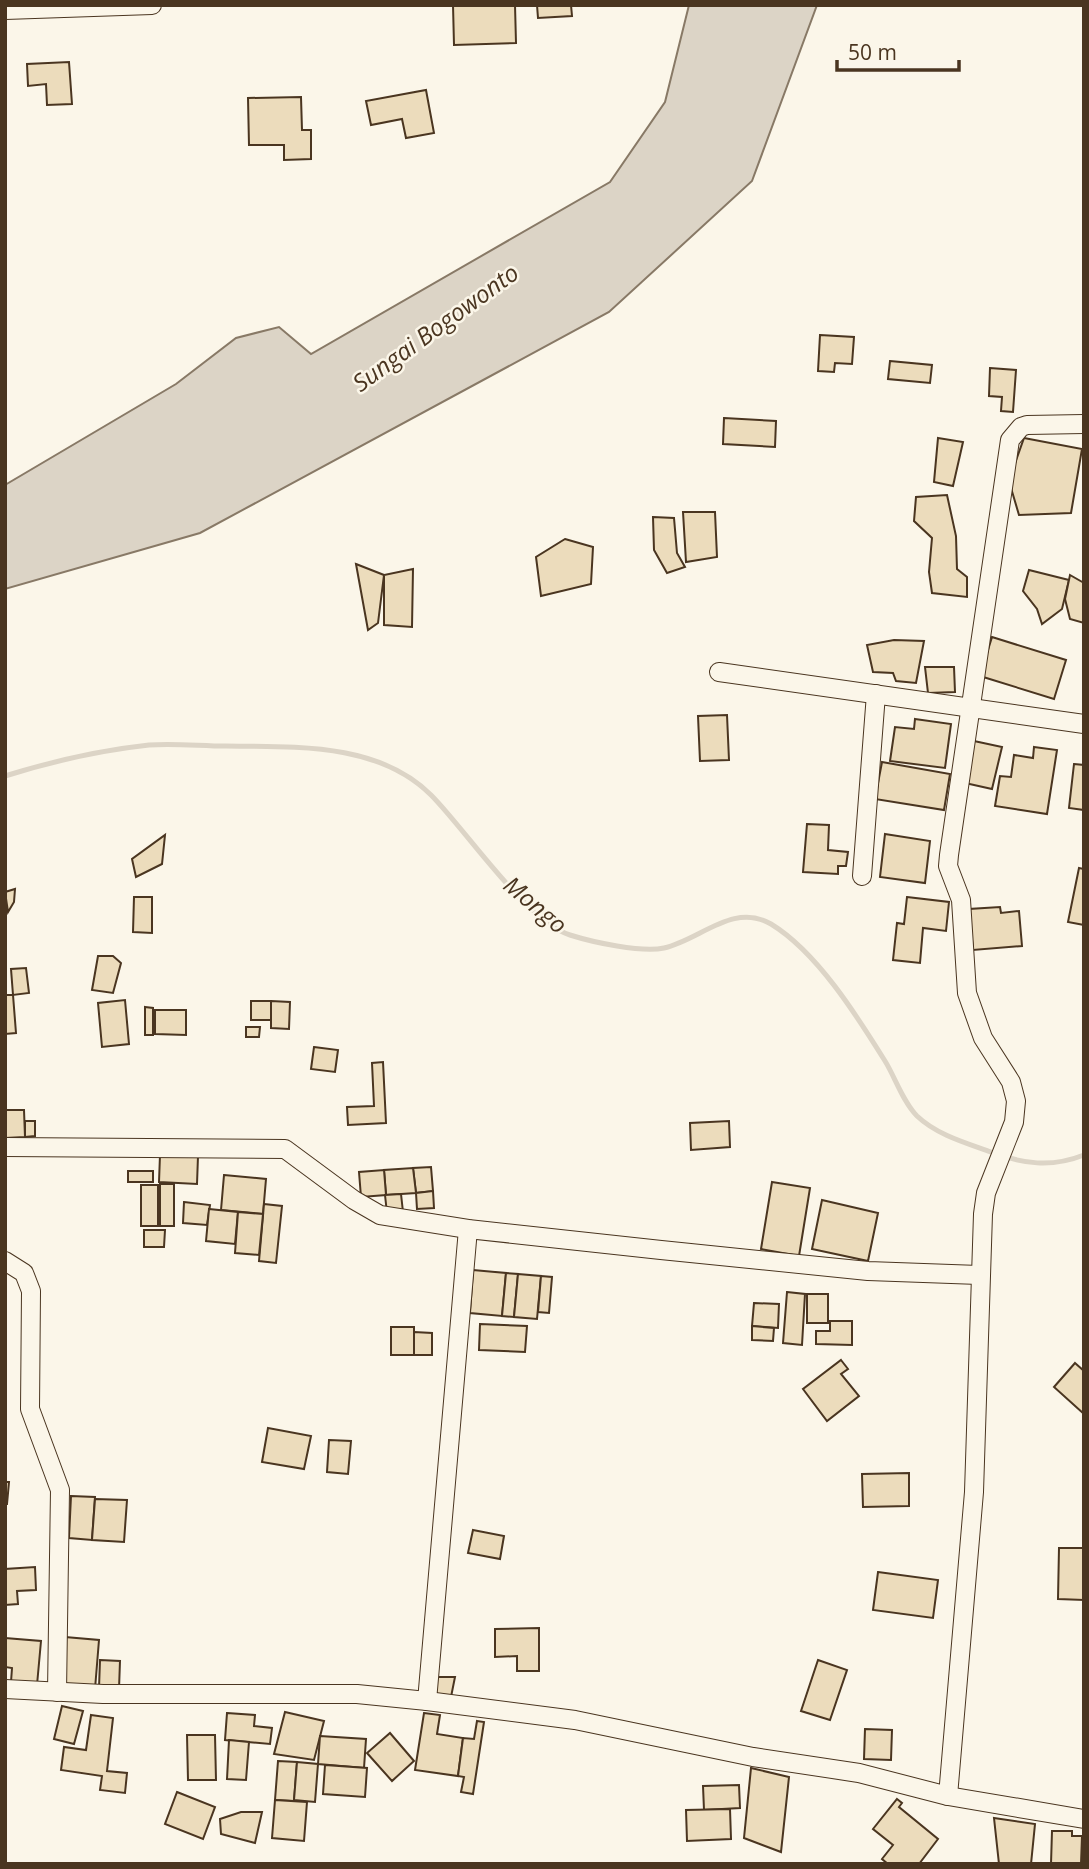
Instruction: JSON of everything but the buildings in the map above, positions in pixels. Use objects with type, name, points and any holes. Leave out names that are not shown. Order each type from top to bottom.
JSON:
[{"type":"street","points":[[5,10],[152,5]]},
{"type":"street","points":[[948,1796],[974,1492],[979,1275],[986,1193],[1014,1122],[1016,1101],[1011,1082],[983,1038],[967,993],[961,900],[948,866],[1010,440],[1021,427],[1027,425],[1084,424]]},
{"type":"street","points":[[719,672],[1084,724]]},
{"type":"street","points":[[862,876],[876,694]]},
{"type":"street","points":[[5,1147],[285,1149],[374,1213],[468,1229],[868,1271],[979,1275]]},
{"type":"street","points":[[427,1702],[468,1229]]},
{"type":"street","points":[[5,1261],[24,1273],[31,1291],[30,1409],[60,1490],[57,1692]]},
{"type":"street","points":[[5,1689],[57,1692],[344,1694],[427,1702],[575,1720],[753,1757],[859,1773],[948,1796],[1084,1819]]},
{"type":"water","name":"Sungai Bogowonto","points":[[689,5],[817,5],[752,181],[609,312],[200,533],[5,589],[5,485],[176,384],[236,338],[279,327],[311,354],[610,182],[665,102]]},
{"type":"waterway","name":"Mongo","points":[[5,776],[95,753],[158,744],[307,748],[361,756],[410,778],[431,795],[516,894],[553,926],[570,935],[591,941],[630,948],[655,949],[677,944],[717,925],[743,917],[757,918],[771,924],[804,951],[835,986],[885,1061],[908,1104],[925,1123],[952,1138],[1014,1159],[1049,1163],[1084,1155]]}]
